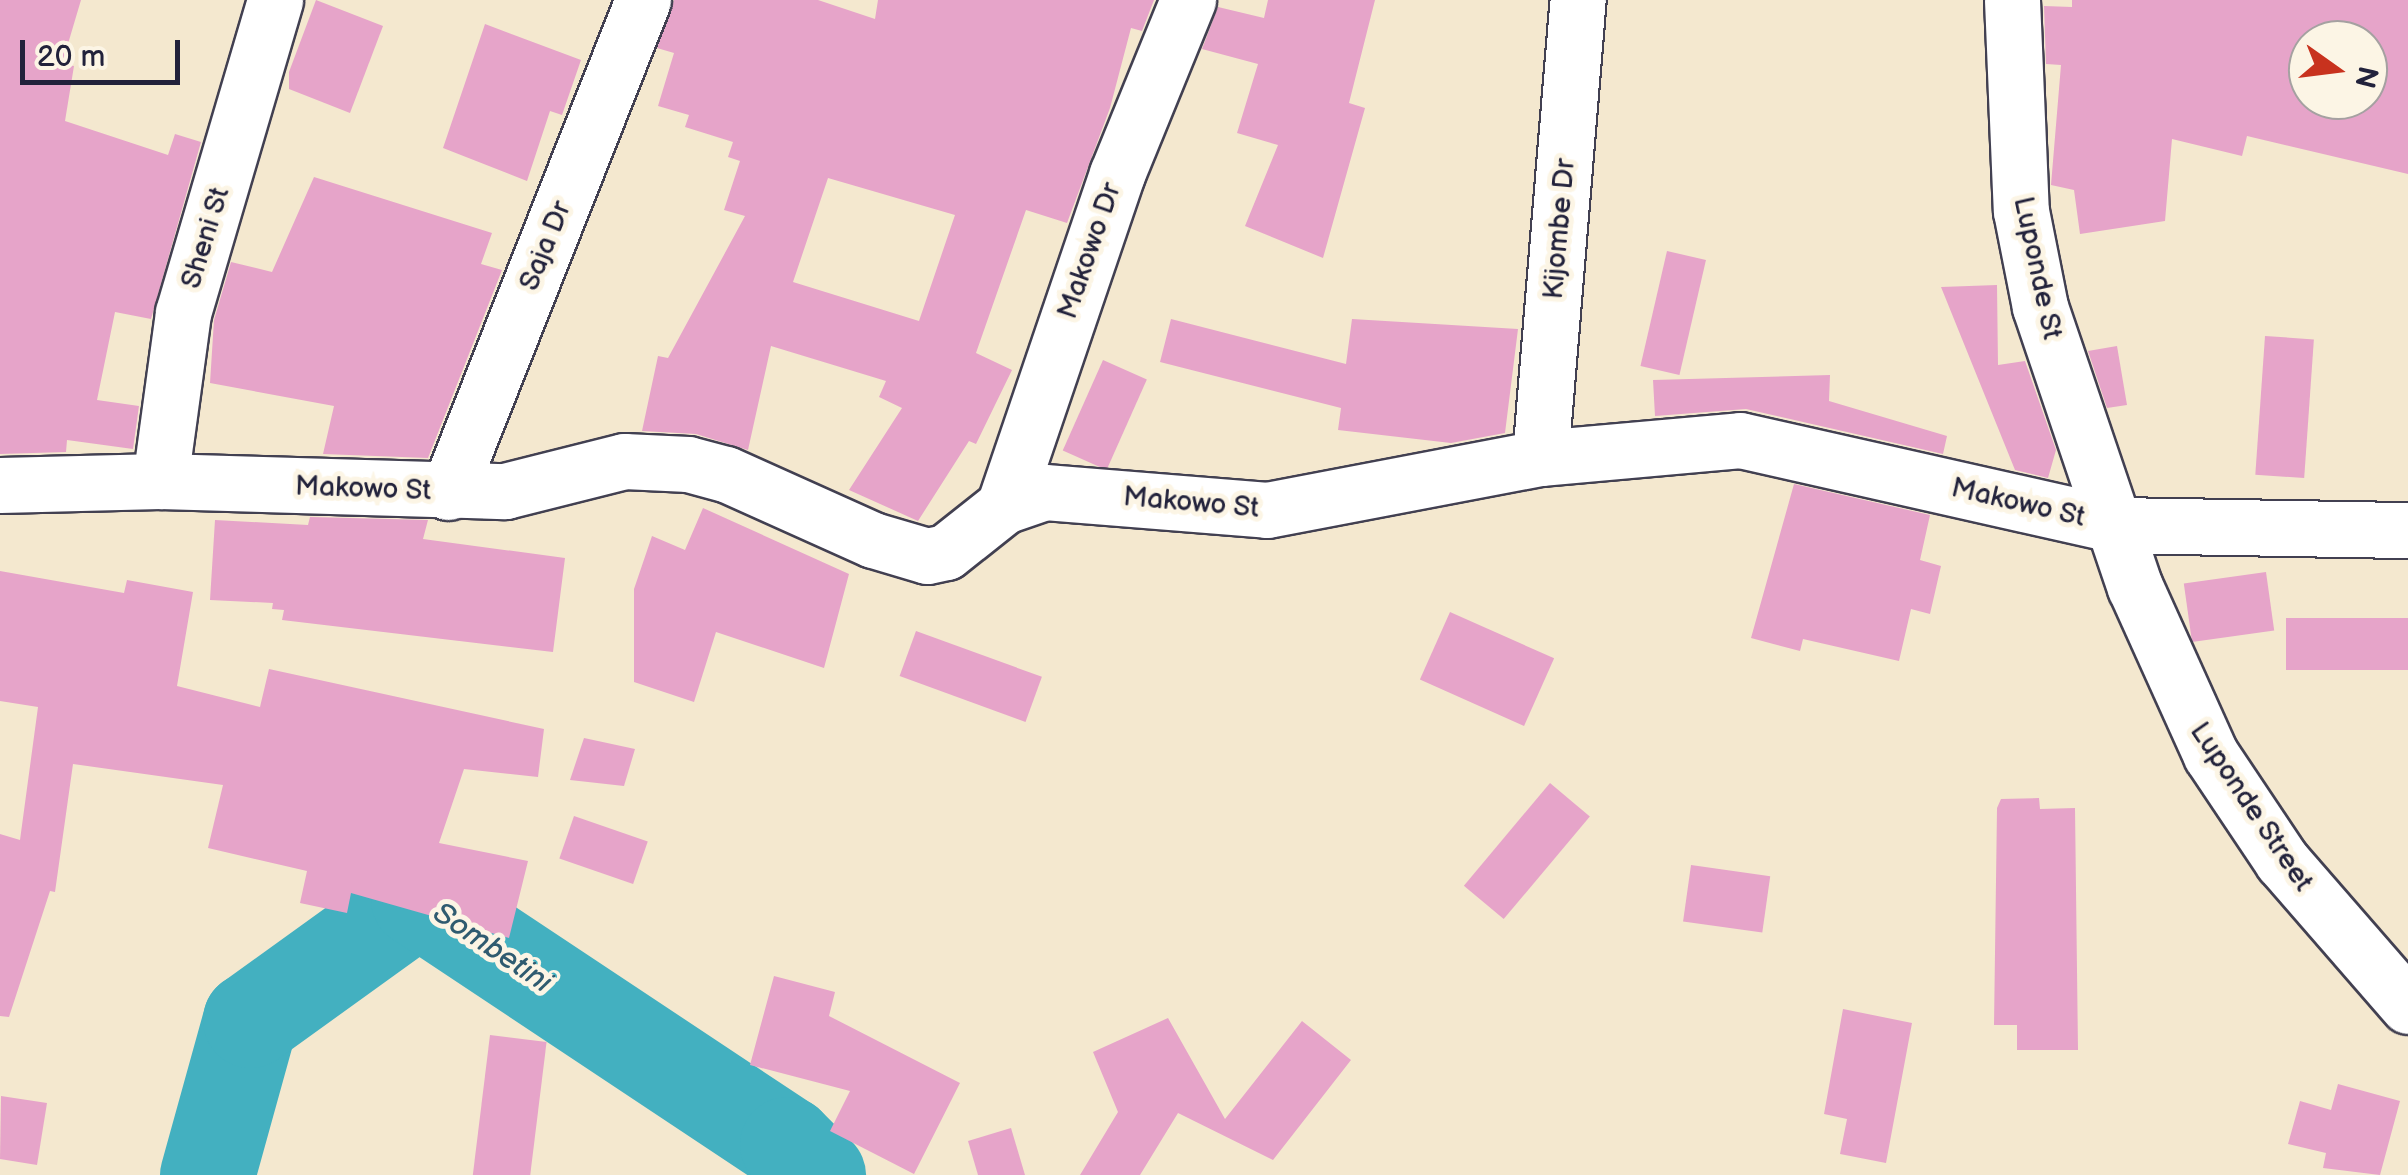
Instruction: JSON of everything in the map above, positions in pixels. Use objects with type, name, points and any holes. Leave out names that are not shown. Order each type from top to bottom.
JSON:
[{"type":"street","name":"Sheni St","points":[[160,481],[183,313],[275,0]]},
{"type":"street","name":"Saja Dr","points":[[448,492],[643,0]]},
{"type":"street","name":"Makowo Dr","points":[[1004,506],[1117,174],[1188,0]]},
{"type":"street","name":"Kijombe Dr","points":[[1540,458],[1578,0]]},
{"type":"street","name":"Luponde St","points":[[2012,0],[2021,211],[2040,306],[2116,525]]},
{"type":"street","name":"Makowo St","points":[[0,485],[160,481],[448,492],[505,490],[624,461],[688,464],[873,540],[927,556],[946,552],[1004,506],[1045,492],[1267,510],[1540,458],[1740,440],[2116,525],[2408,530]]},
{"type":"street","name":"Luponde Street","points":[[2116,525],[2156,640],[2211,755],[2282,861],[2408,1006]]},
{"type":"building","points":[[0,0],[81,0],[62,64],[74,66],[65,121],[168,155],[175,134],[201,142],[151,319],[115,312],[97,400],[139,406],[133,449],[67,440],[66,452],[0,454]]},
{"type":"building","points":[[316,0],[383,26],[350,113],[289,89],[289,72]]},
{"type":"building","points":[[674,0],[818,0],[875,19],[878,0],[1154,0],[1142,31],[1131,28],[1110,108],[1067,223],[1026,210],[976,353],[1012,370],[976,444],[969,441],[918,521],[849,490],[902,408],[879,397],[886,381],[771,346],[748,450],[696,434],[642,431],[658,356],[668,358],[745,216],[724,210],[740,161],[728,157],[733,142],[685,127],[689,115],[658,106],[674,53],[657,48]],"holes":[[[828,178],[955,215],[919,321],[793,282]]]},
{"type":"building","points":[[1268,0],[1375,0],[1349,103],[1365,108],[1323,258],[1245,226],[1278,145],[1237,133],[1258,64],[1202,49],[1218,7],[1264,18]]},
{"type":"building","points":[[2072,0],[2408,0],[2408,174],[2247,136],[2242,156],[2172,139],[2165,221],[2080,234],[2074,190],[2051,185],[2061,65],[2046,64],[2044,6],[2072,7]]},
{"type":"building","points":[[485,24],[581,60],[562,115],[550,111],[527,181],[443,148]]},
{"type":"building","points":[[314,177],[492,233],[481,264],[502,270],[428,458],[323,454],[334,406],[210,383],[214,320],[231,262],[272,272]]},
{"type":"building","points":[[1667,251],[1706,260],[1679,375],[1640,366]]},
{"type":"building","points":[[1997,285],[1998,365],[2025,361],[2056,450],[2048,478],[2015,470],[1941,287]]},
{"type":"building","points":[[1171,319],[1346,364],[1352,319],[1518,329],[1505,433],[1451,443],[1338,430],[1341,408],[1160,362]]},
{"type":"building","points":[[2265,336],[2314,339],[2304,478],[2255,475]]},
{"type":"building","points":[[2117,346],[2127,405],[2107,408],[2088,351]]},
{"type":"building","points":[[1103,360],[1147,380],[1107,470],[1063,450]]},
{"type":"building","points":[[1830,375],[1829,401],[1947,436],[1943,454],[1746,409],[1655,416],[1653,380]]},
{"type":"building","points":[[1794,484],[1930,515],[1920,560],[1941,566],[1930,614],[1911,609],[1899,661],[1803,639],[1800,651],[1751,638]]},
{"type":"building","points":[[703,508],[849,574],[824,668],[716,632],[694,702],[634,682],[634,589],[652,536],[685,550]]},
{"type":"building","points":[[310,517],[428,520],[423,539],[565,558],[553,652],[282,620],[284,610],[272,609],[273,603],[210,600],[215,520],[308,525]]},
{"type":"building","points":[[0,571],[124,593],[127,580],[193,592],[177,686],[260,707],[269,669],[544,729],[538,777],[464,769],[439,843],[528,861],[509,938],[351,893],[347,913],[300,903],[307,871],[208,848],[223,785],[73,764],[55,892],[50,891],[9,1017],[0,1016],[0,834],[20,840],[38,707],[0,701]]},
{"type":"building","points":[[2266,572],[2274,630],[2192,642],[2184,584]]},
{"type":"building","points":[[1450,612],[1554,658],[1524,726],[1420,680]]},
{"type":"building","points":[[2286,618],[2408,618],[2408,670],[2286,670]]},
{"type":"building","points":[[916,631],[1042,677],[1026,722],[900,676]]},
{"type":"building","points":[[584,738],[635,749],[624,786],[570,780]]},
{"type":"building","points":[[1550,783],[1590,816],[1504,919],[1464,886]]},
{"type":"building","points":[[2039,798],[2040,809],[2075,808],[2078,1050],[2017,1050],[2017,1025],[1994,1025],[1997,808],[2001,799]]},
{"type":"building","points":[[574,816],[648,841],[633,884],[559,859]]},
{"type":"building","points":[[1691,865],[1770,876],[1762,933],[1683,921]]},
{"type":"building","points":[[774,976],[835,992],[829,1016],[960,1083],[914,1174],[830,1131],[850,1091],[750,1065]]},
{"type":"building","points":[[1843,1009],[1912,1023],[1886,1163],[1840,1154],[1847,1119],[1824,1114]]},
{"type":"building","points":[[1168,1018],[1225,1119],[1302,1021],[1351,1060],[1273,1160],[1178,1113],[1140,1175],[1080,1175],[1118,1112],[1093,1052]]},
{"type":"building","points":[[490,1035],[547,1042],[530,1175],[473,1175]]},
{"type":"building","points":[[2338,1084],[2400,1101],[2380,1175],[2323,1168],[2326,1153],[2288,1144],[2300,1101],[2331,1110]]},
{"type":"building","points":[[1,1096],[47,1103],[37,1165],[0,1159]]},
{"type":"building","points":[[1011,1128],[1025,1175],[978,1175],[968,1141]]},
{"type":"waterway","name":"Sombetini","points":[[207,1175],[250,1020],[418,899],[787,1144],[818,1175]]}]
